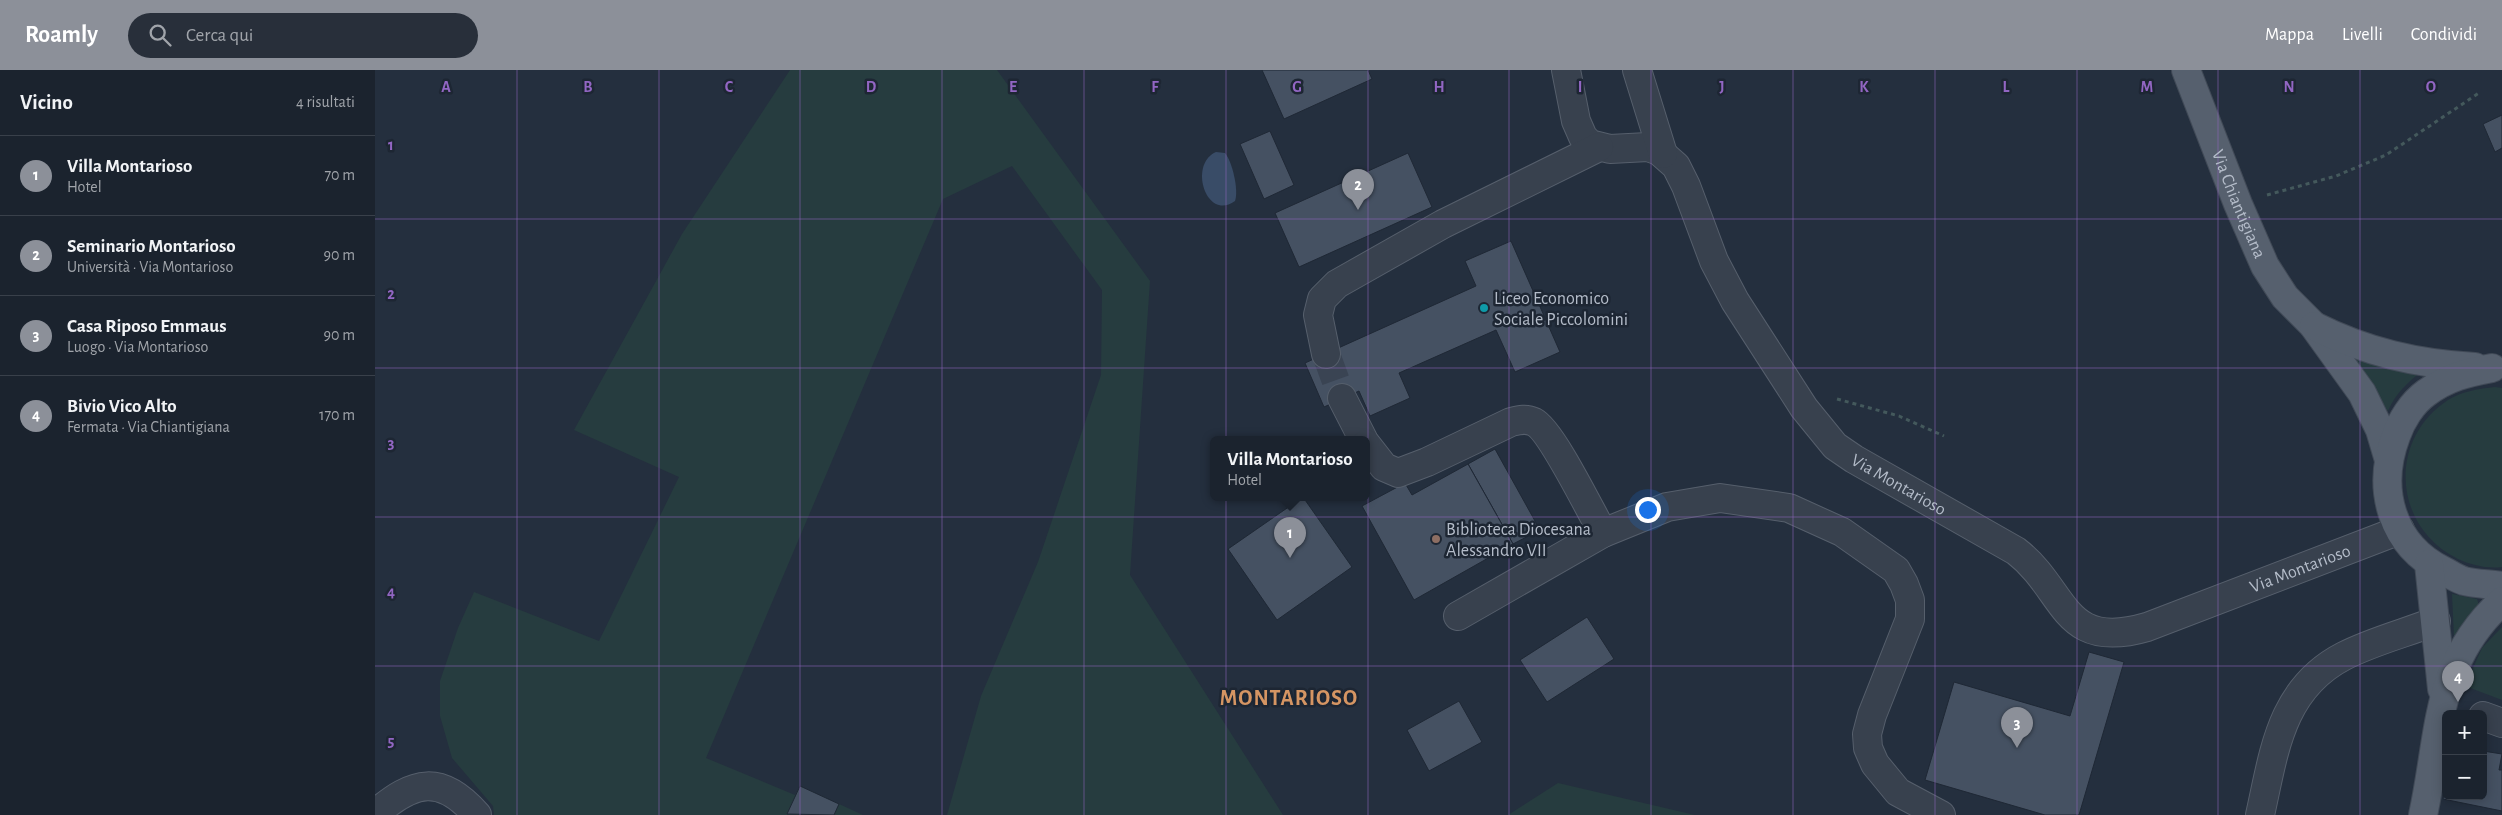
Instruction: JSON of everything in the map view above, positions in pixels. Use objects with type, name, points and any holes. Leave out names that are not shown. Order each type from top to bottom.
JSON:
[{"type":"main road","name":"Via Chiantigiana","points":[[2186,70],[2257,250],[2274,282],[2285,297],[2313,325],[2366,401],[2380,430],[2388,457]]},
{"type":"main road","name":"Via Chiantigiana","points":[[2313,325],[2344,341],[2401,358],[2445,366],[2497,368]]},
{"type":"main road","name":"Via Chiantigiana","points":[[2497,368],[2456,375],[2424,394],[2401,422],[2388,457],[2386,482],[2390,506],[2399,530],[2429,564],[2464,581],[2502,586]]},
{"type":"main road","points":[[2429,564],[2437,621],[2443,698]]},
{"type":"main road","points":[[2423,815],[2443,698],[2455,667],[2474,631],[2502,601]]},
{"type":"street","points":[[1565,70],[1579,130],[1587,141],[1599,148]]},
{"type":"street","points":[[1637,70],[1663,154]]},
{"type":"street","name":"Via Montarioso","points":[[1599,148],[1641,146],[1663,154],[1676,166],[1683,178],[1707,243],[1724,281],[1792,390],[1816,424],[1842,452],[2016,551],[2031,564],[2065,610],[2079,623],[2096,630],[2117,633],[2147,627],[2399,530]]},
{"type":"street","points":[[1326,354],[1318,315],[1322,300],[1337,284],[1443,224],[1599,148]]},
{"type":"street","points":[[1342,398],[1361,436]]},
{"type":"street","points":[[1370,449],[1383,467],[1399,473],[1427,462],[1511,422],[1524,419],[1535,422],[1549,438],[1603,533]]},
{"type":"street","points":[[1458,616],[1603,533],[1667,508],[1720,498],[1789,508],[1841,532],[1896,570],[1910,600],[1910,619],[1872,715],[1867,734],[1868,748],[1875,764],[1898,792],[1941,815]]},
{"type":"street","points":[[2260,815],[2276,739],[2287,713],[2317,674],[2343,656],[2437,621]]},
{"type":"street","points":[[2487,717],[2502,723]]},
{"type":"street","points":[[375,814],[406,792],[432,787],[452,791],[477,815]]},
{"type":"path","points":[[2238,204],[2336,176],[2386,154],[2479,93]]},
{"type":"path","points":[[1792,390],[1875,409],[1944,436]]},
{"type":"green space","points":[[790,70],[997,70],[1150,281],[1130,575],[1283,815],[947,815],[981,696],[1038,562],[1101,375],[1102,290],[1012,166],[943,199],[706,758],[795,795],[800,786],[863,815],[494,815],[493,806],[452,758],[440,716],[440,681],[458,628],[474,592],[599,641],[679,477],[574,430],[682,234]]},
{"type":"green space","points":[[2341,350],[2422,371],[2402,389],[2388,411]]},
{"type":"green space","points":[[2495,387],[2502,388],[2502,567],[2479,566],[2463,561],[2436,545],[2420,526],[2410,505],[2406,482],[2407,459],[2415,437],[2428,417],[2448,400],[2459,394]]},
{"type":"green space","points":[[2452,594],[2477,599],[2479,605],[2454,638]]},
{"type":"green space","points":[[2502,627],[2502,700],[2465,686],[2482,648]]},
{"type":"green space","points":[[1558,783],[1695,815],[1508,815]]},
{"type":"water","points":[[1216,152],[1225,153],[1228,157],[1235,183],[1235,201],[1225,205],[1216,204],[1209,198],[1204,189],[1202,178],[1203,168],[1208,158]]},
{"type":"building","points":[[1262,70],[1368,70],[1372,79],[1284,119]]},
{"type":"building","points":[[2502,115],[2502,148],[2495,152],[2483,124]]},
{"type":"building","points":[[1270,131],[1294,185],[1264,199],[1240,144]]},
{"type":"building","points":[[1408,153],[1432,207],[1299,267],[1275,213]]},
{"type":"building","name":"Liceo Economico Sociale Piccolomini","points":[[1511,241],[1560,352],[1515,372],[1496,330],[1399,373],[1410,398],[1370,416],[1359,391],[1324,407],[1305,363],[1476,286],[1465,261]]},
{"type":"building","points":[[1495,449],[1540,530],[1513,544],[1468,464]]},
{"type":"building","points":[[1468,464],[1513,544],[1414,600],[1362,506],[1405,483],[1412,495]]},
{"type":"building","points":[[1297,501],[1306,501],[1352,567],[1277,620],[1228,549]]},
{"type":"building","points":[[1587,617],[1614,659],[1547,702],[1520,660]]},
{"type":"building","points":[[2089,652],[2124,662],[2079,815],[2045,815],[1925,780],[1954,682],[2070,716]]},
{"type":"building","points":[[1459,701],[1482,742],[1429,771],[1407,730]]},
{"type":"building","points":[[2487,752],[2502,754],[2499,770],[2502,770],[2502,811],[2448,800],[2487,800]]},
{"type":"building","points":[[800,786],[839,804],[834,815],[787,814]]},
{"type":"tunnel","points":[[1326,354],[1342,398]]},
{"type":"place","name":"Seminario Montarioso","points":[[1358,210]]},
{"type":"place","name":"Liceo Economico Sociale Piccolomini","points":[[1484,308]]},
{"type":"place","name":"Biblioteca Diocesana Alessandro VII","points":[[1436,539]]},
{"type":"place","name":"Villa Montarioso","points":[[1290,558]]},
{"type":"place","name":"Bivio Vico Alto","points":[[2458,702]]},
{"type":"place","name":"Casa Riposo Emmaus","points":[[2017,748]]},
{"type":"district","name":"MONTARIOSO","points":[[1289,697]]}]
